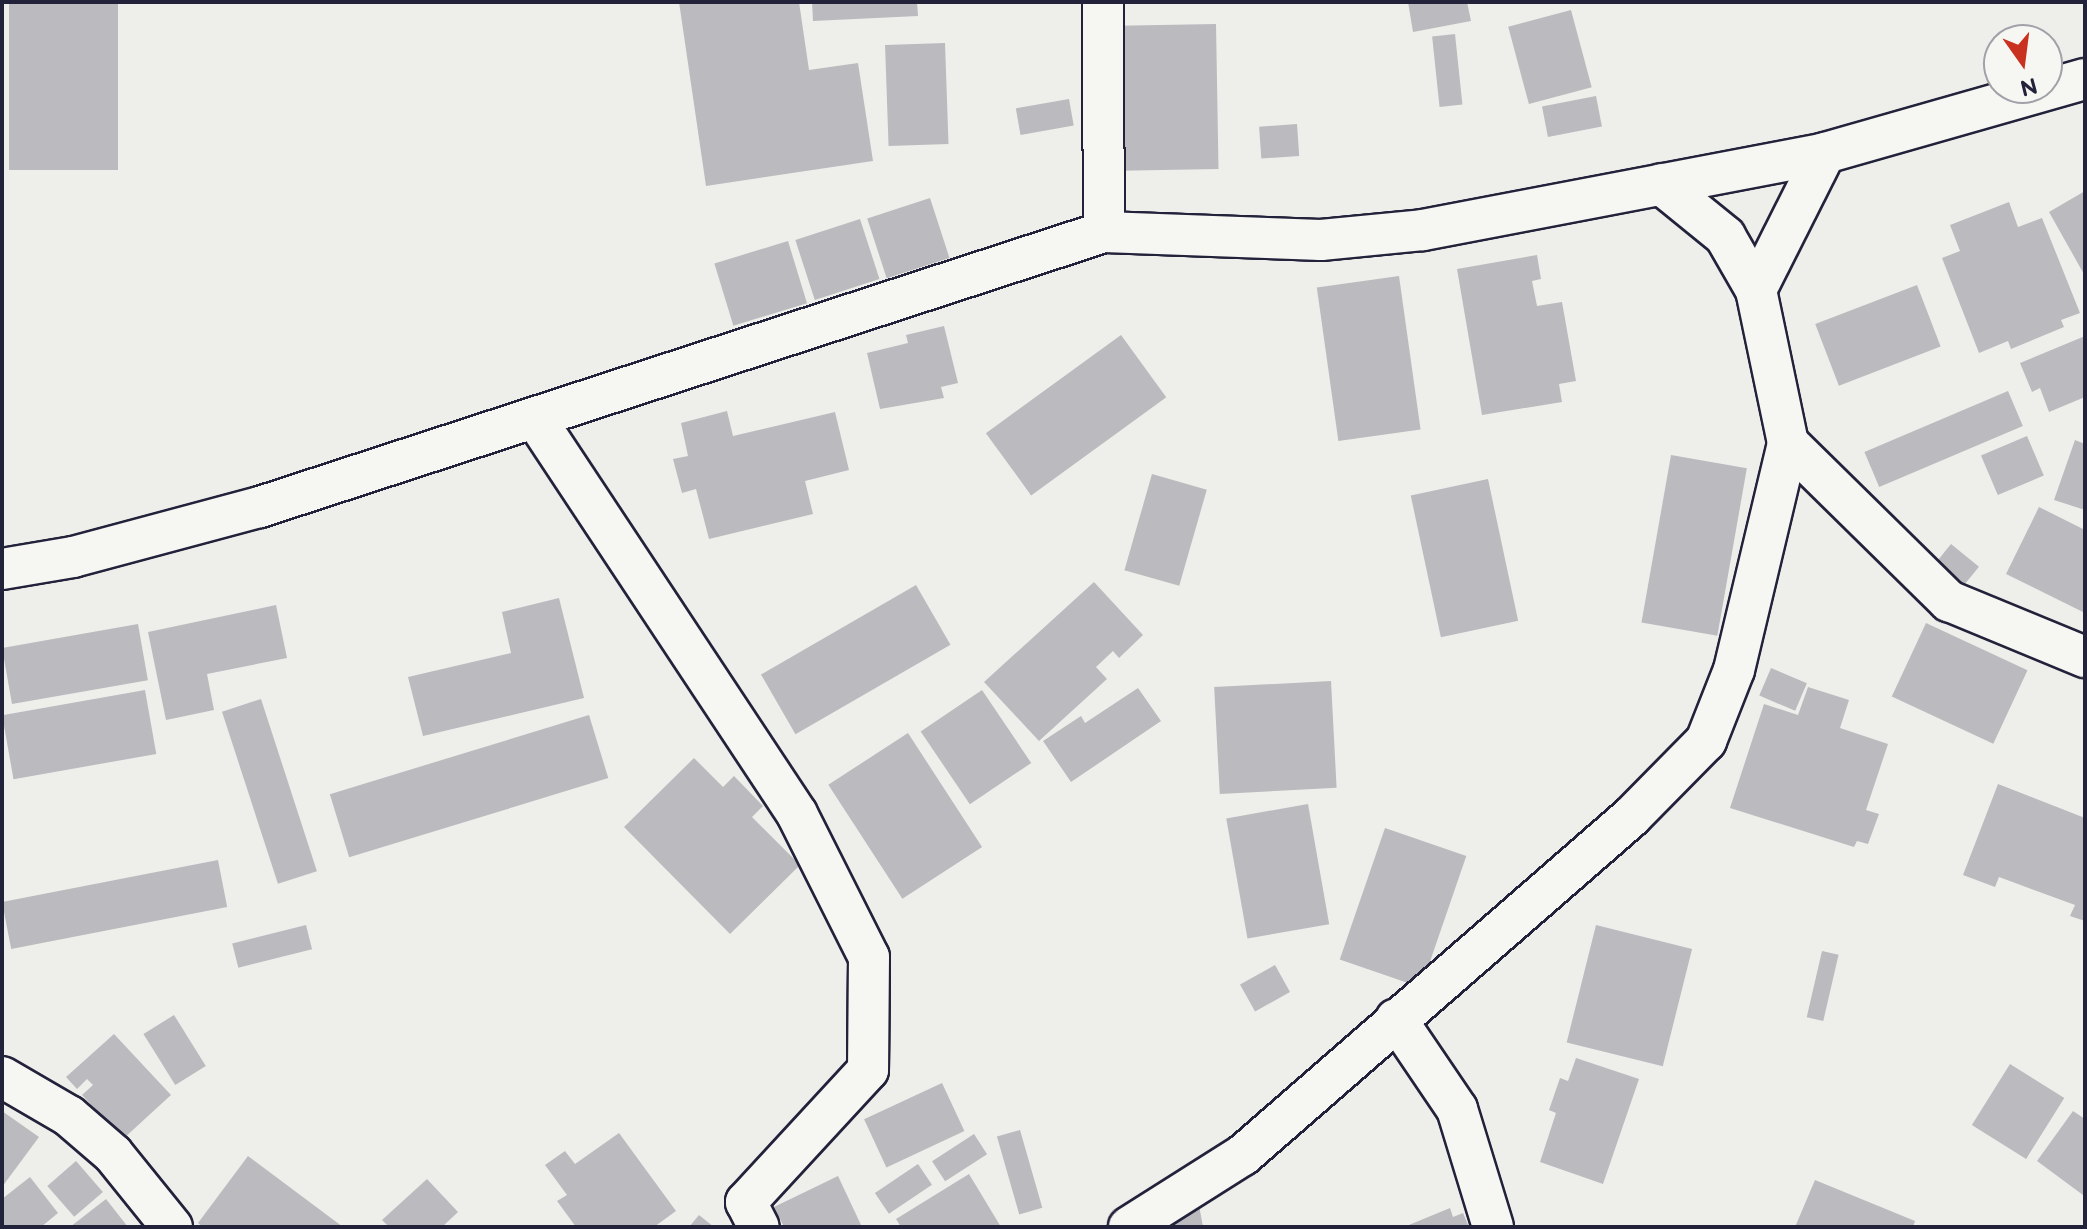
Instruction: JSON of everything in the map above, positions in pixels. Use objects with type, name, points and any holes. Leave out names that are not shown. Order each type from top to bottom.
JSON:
[{"type":"street","points":[[1103,2],[1104,232]]},
{"type":"street","points":[[2,569],[73,557],[260,507],[537,421],[661,373],[1104,232],[1321,240],[1423,230],[1825,153],[2085,79]]},
{"type":"street","points":[[1756,290],[1825,153]]},
{"type":"street","points":[[1129,1227],[1243,1155],[1631,817],[1706,741],[1734,670],[1788,443],[1756,290],[1725,236],[1661,184]]},
{"type":"street","points":[[537,421],[797,814],[869,957],[868,1070],[746,1202],[759,1227]]},
{"type":"street","points":[[1788,443],[1949,601],[2085,657]]},
{"type":"street","points":[[1396,1019],[1457,1109],[1493,1227]]},
{"type":"street","points":[[2,1077],[69,1116],[113,1154],[172,1227]]},
{"type":"building","points":[[9,2],[118,2],[118,170],[9,170]]},
{"type":"building","points":[[679,2],[799,2],[809,70],[858,63],[873,161],[706,186]]},
{"type":"building","points":[[812,2],[917,2],[918,16],[813,21]]},
{"type":"building","points":[[1408,2],[1467,2],[1471,21],[1413,32]]},
{"type":"building","points":[[1571,10],[1592,87],[1529,104],[1508,27]]},
{"type":"building","points":[[1216,24],[1219,169],[1121,171],[1118,26]]},
{"type":"building","points":[[1455,34],[1462,105],[1440,107],[1432,36]]},
{"type":"building","points":[[945,43],[949,144],[889,146],[885,45]]},
{"type":"building","points":[[1596,96],[1602,126],[1548,137],[1542,106]]},
{"type":"building","points":[[1069,99],[1074,126],[1021,135],[1016,108]]},
{"type":"building","points":[[1297,124],[1299,156],[1261,159],[1259,127]]},
{"type":"building","points":[[2085,191],[2085,276],[2049,212]]},
{"type":"building","points":[[930,198],[949,258],[887,278],[867,218]]},
{"type":"building","points":[[2009,202],[2018,227],[2042,218],[2080,313],[2061,320],[2064,327],[2011,349],[2008,341],[1979,353],[1942,258],[1960,251],[1950,225]]},
{"type":"building","points":[[860,219],[879,279],[815,300],[795,240]]},
{"type":"building","points":[[788,241],[807,303],[733,326],[714,264]]},
{"type":"building","points":[[1537,255],[1541,279],[1532,281],[1537,306],[1562,302],[1576,381],[1559,384],[1562,402],[1482,415],[1457,269]]},
{"type":"building","points":[[1399,276],[1421,429],[1338,441],[1317,288]]},
{"type":"building","points":[[1917,285],[1941,347],[1839,386],[1815,324]]},
{"type":"building","points":[[944,326],[958,383],[941,387],[944,398],[880,409],[867,353],[908,343],[906,335]]},
{"type":"building","points":[[1121,335],[1166,397],[1031,495],[986,433]]},
{"type":"building","points":[[2085,336],[2085,397],[2049,412],[2040,388],[2032,392],[2020,363]]},
{"type":"building","points":[[2008,391],[2023,426],[1879,487],[1864,452]]},
{"type":"building","points":[[727,411],[733,436],[835,412],[849,470],[805,481],[813,514],[709,539],[696,489],[682,493],[673,459],[688,456],[681,423]]},
{"type":"building","points":[[2027,436],[2044,476],[1998,495],[1981,456]]},
{"type":"building","points":[[2075,440],[2085,444],[2085,510],[2054,500]]},
{"type":"building","points":[[1671,455],[1747,468],[1717,636],[1641,622]]},
{"type":"building","points":[[1152,474],[1207,490],[1179,586],[1124,570]]},
{"type":"building","points":[[1488,479],[1518,621],[1441,637],[1411,495]]},
{"type":"building","points":[[2039,507],[2085,530],[2085,613],[2006,574]]},
{"type":"building","points":[[1951,544],[1979,567],[1963,587],[1935,564]]},
{"type":"building","points":[[1094,582],[1143,635],[1119,658],[1113,651],[1096,667],[1107,679],[1039,741],[984,682]]},
{"type":"building","points":[[916,585],[950,645],[795,734],[761,674]]},
{"type":"building","points":[[559,598],[584,698],[423,736],[408,677],[511,653],[502,612]]},
{"type":"building","points":[[276,605],[287,658],[207,674],[214,710],[166,720],[148,632]]},
{"type":"building","points":[[1926,623],[2028,670],[1993,744],[1892,696]]},
{"type":"building","points":[[138,624],[148,680],[12,704],[2,648]]},
{"type":"building","points":[[1771,668],[1807,683],[1795,711],[1759,696]]},
{"type":"building","points":[[1331,681],[1337,788],[1220,794],[1214,687]]},
{"type":"building","points":[[1808,687],[1849,700],[1840,728],[1888,744],[1866,810],[1879,814],[1868,844],[1857,841],[1854,847],[1730,808],[1764,704],[1798,715]]},
{"type":"building","points":[[1138,688],[1161,721],[1071,782],[1043,741],[1081,716],[1085,723]]},
{"type":"building","points":[[145,690],[156,754],[13,779],[2,715]]},
{"type":"building","points":[[982,690],[1031,763],[970,804],[921,731]]},
{"type":"building","points":[[261,699],[317,871],[278,884],[222,712]]},
{"type":"building","points":[[589,715],[608,778],[349,857],[330,794]]},
{"type":"building","points":[[908,733],[982,847],[902,899],[828,785]]},
{"type":"building","points":[[694,758],[723,787],[734,776],[763,806],[752,817],[800,865],[730,934],[624,827]]},
{"type":"building","points":[[1998,784],[2085,818],[2085,921],[2070,916],[2075,905],[1999,877],[1995,887],[1963,875]]},
{"type":"building","points":[[1308,804],[1329,924],[1247,939],[1226,818]]},
{"type":"building","points":[[1385,828],[1466,856],[1421,987],[1340,959]]},
{"type":"building","points":[[218,860],[227,907],[11,949],[2,902]]},
{"type":"building","points":[[306,925],[312,949],[238,968],[232,943]]},
{"type":"building","points":[[1596,925],[1692,949],[1663,1066],[1567,1042]]},
{"type":"building","points":[[1822,951],[1839,955],[1823,1021],[1807,1017]]},
{"type":"building","points":[[1275,965],[1290,992],[1255,1012],[1240,984]]},
{"type":"building","points":[[174,1015],[206,1066],[175,1085],[143,1034]]},
{"type":"building","points":[[114,1034],[171,1095],[123,1139],[82,1095],[93,1085],[87,1079],[77,1089],[66,1077]]},
{"type":"building","points":[[1576,1058],[1639,1079],[1603,1184],[1540,1162],[1556,1113],[1549,1110],[1560,1078],[1568,1081]]},
{"type":"building","points":[[2010,1064],[2064,1098],[2026,1159],[1972,1125]]},
{"type":"building","points":[[942,1083],[964,1131],[886,1167],[864,1119]]},
{"type":"building","points":[[2,1111],[39,1137],[2,1187]]},
{"type":"building","points":[[2073,1111],[2085,1119],[2083,1195],[2037,1161]]},
{"type":"building","points":[[1020,1130],[1042,1208],[1019,1214],[997,1137]]},
{"type":"building","points":[[619,1133],[676,1211],[654,1227],[576,1227],[557,1201],[567,1195],[545,1165],[565,1151],[575,1164]]},
{"type":"building","points":[[974,1134],[987,1154],[945,1181],[932,1161]]},
{"type":"building","points":[[248,1156],[343,1227],[203,1227],[198,1223]]},
{"type":"building","points":[[76,1161],[103,1192],[74,1217],[47,1186]]},
{"type":"building","points":[[918,1164],[932,1185],[889,1214],[875,1193]]},
{"type":"building","points":[[969,1174],[1001,1227],[901,1227],[896,1219]]},
{"type":"building","points":[[838,1176],[862,1227],[784,1227],[774,1207]]},
{"type":"building","points":[[30,1177],[58,1213],[41,1227],[2,1227],[2,1199]]},
{"type":"building","points":[[427,1179],[458,1212],[442,1227],[389,1227],[382,1220]]},
{"type":"building","points":[[1815,1180],[1915,1221],[1913,1227],[1795,1227]]},
{"type":"building","points":[[106,1199],[128,1227],[70,1227]]},
{"type":"building","points":[[1199,1205],[1203,1227],[1160,1227]]},
{"type":"building","points":[[1450,1208],[1453,1217],[1463,1213],[1469,1227],[1404,1227]]},
{"type":"building","points":[[699,1215],[714,1227],[689,1227]]}]
